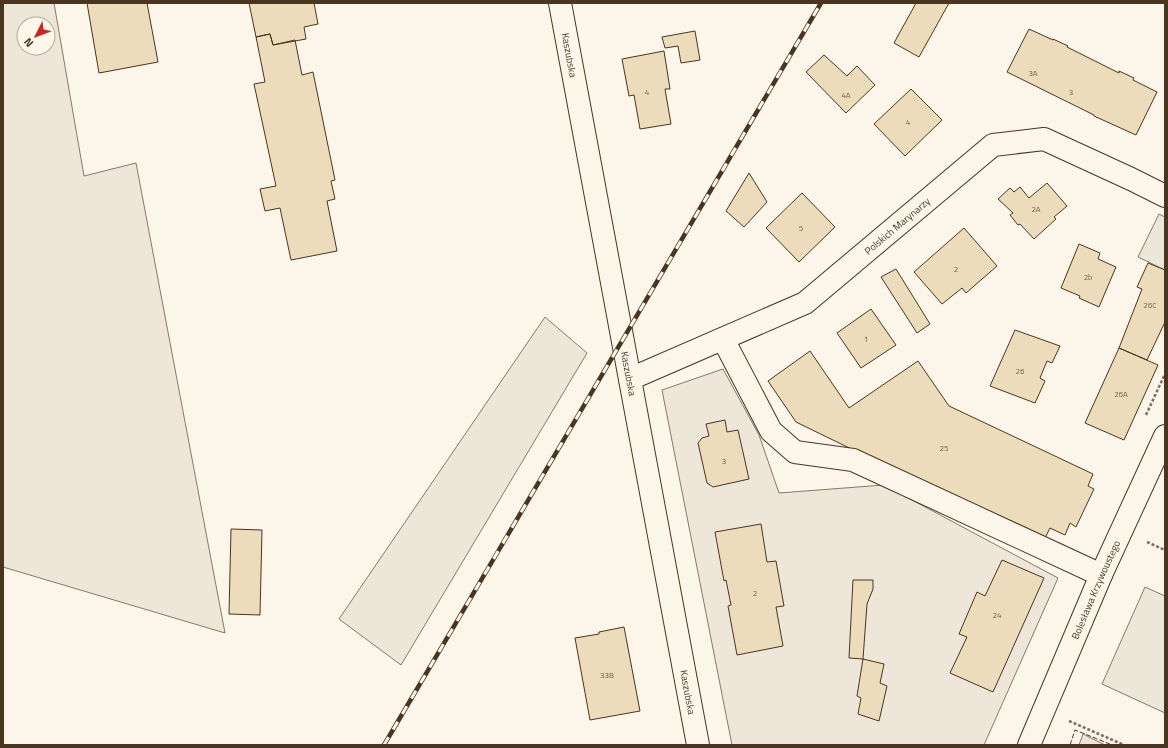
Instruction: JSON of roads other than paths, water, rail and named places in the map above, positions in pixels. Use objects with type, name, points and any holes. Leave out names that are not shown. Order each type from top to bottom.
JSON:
[{"type":"street","name":"Kaszubska","points":[[560,3],[698,745]]},
{"type":"street","name":"Polskich Marynarzy","points":[[630,379],[805,303],[993,144],[1044,139],[1165,196]]},
{"type":"street","points":[[723,339],[772,431],[795,452],[853,460],[1101,575]]},
{"type":"street","name":"Bolesława Krzywoustego","points":[[1029,745],[1101,575],[1165,436]]},
{"type":"railway","points":[[384,745],[821,3]]}]
